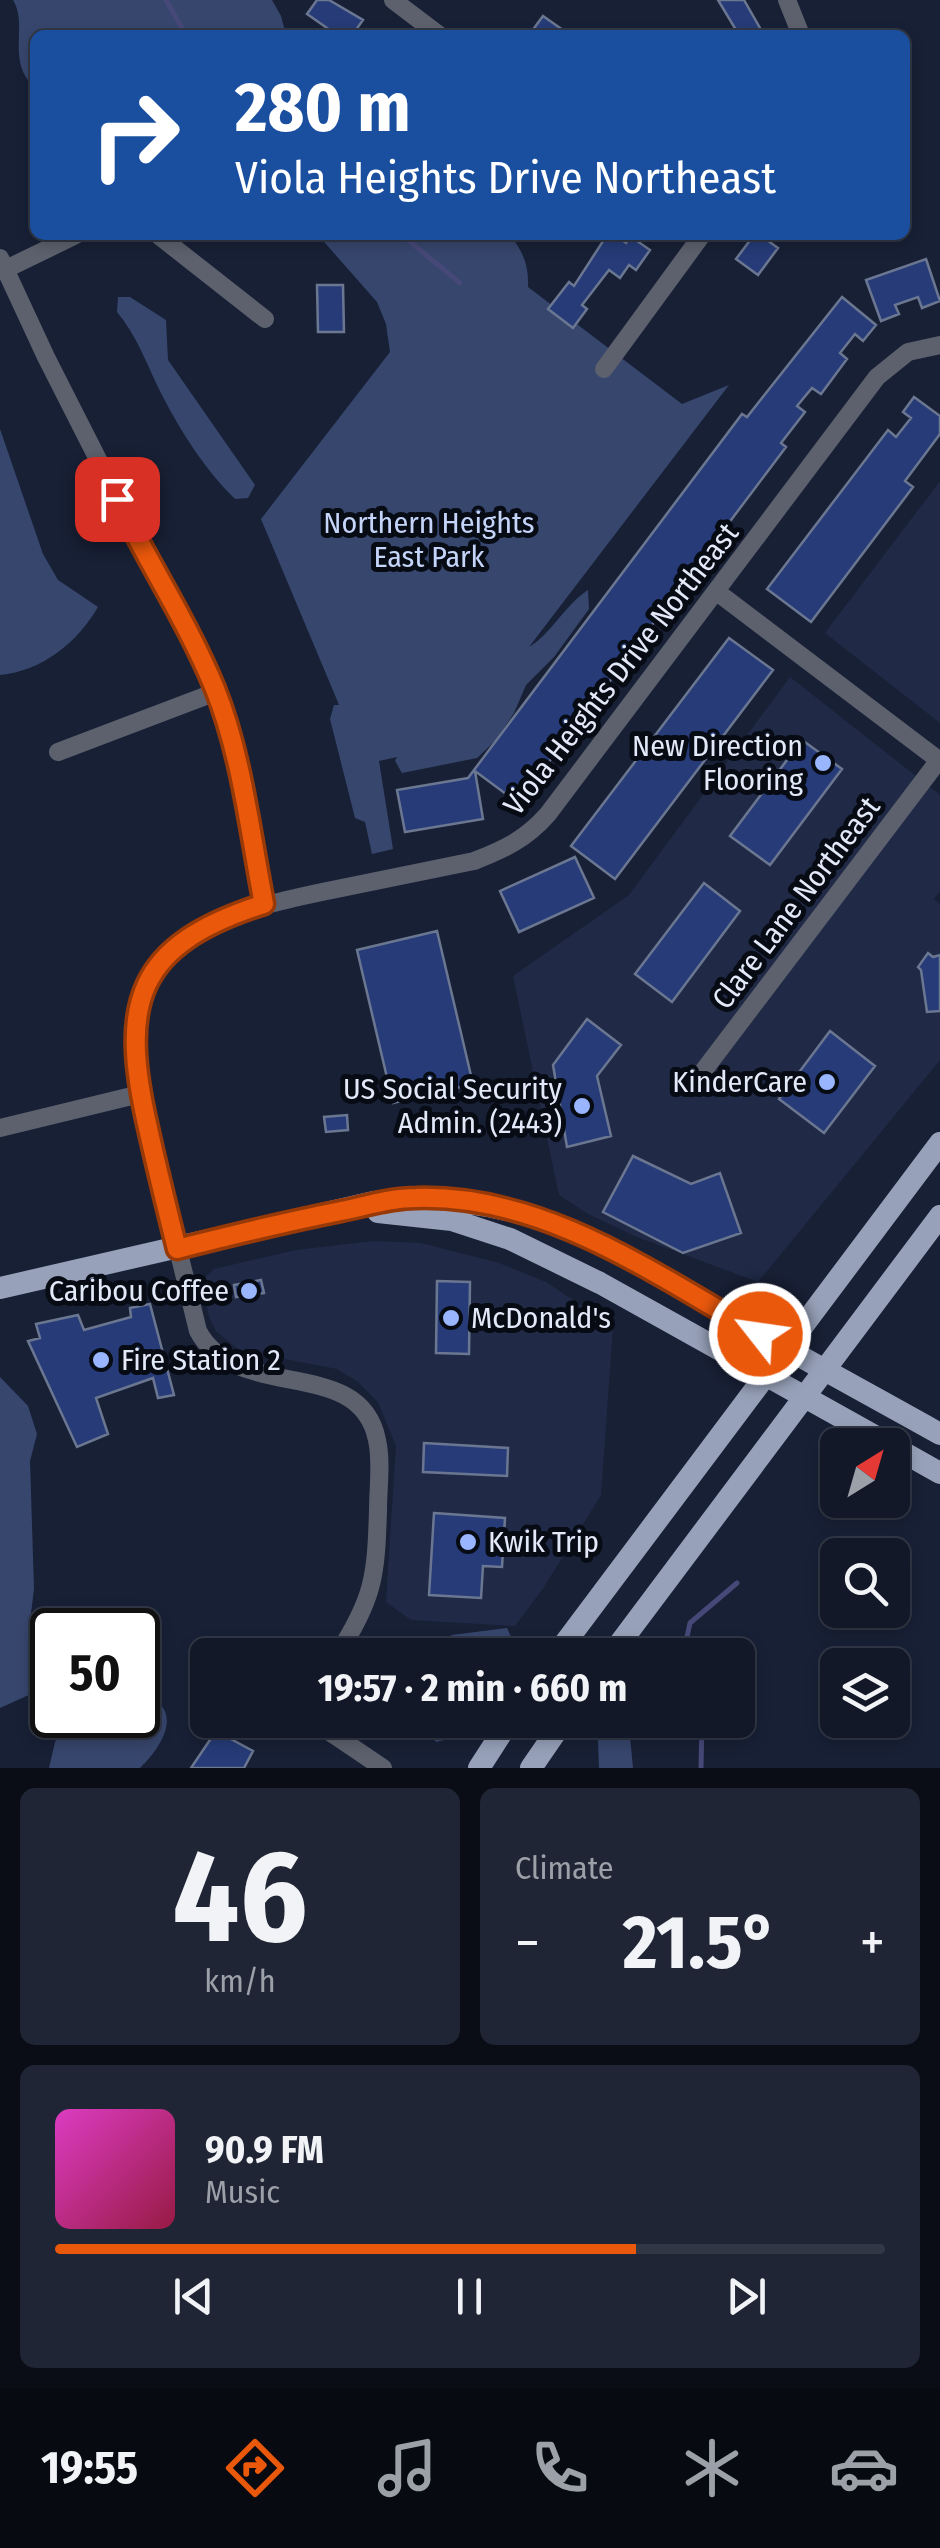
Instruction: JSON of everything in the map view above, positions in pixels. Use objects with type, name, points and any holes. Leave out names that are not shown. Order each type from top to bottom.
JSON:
[{"type":"main road","points":[[569,1638],[940,1144]]},
{"type":"main road","points":[[0,1288],[374,1202],[447,1198],[529,1214],[638,1264],[940,1434]]},
{"type":"main road","points":[[344,1210],[421,1215],[467,1224],[510,1239],[600,1283],[862,1428]]},
{"type":"main road","points":[[625,1638],[940,1216]]},
{"type":"main road","points":[[910,1456],[940,1473]]},
{"type":"main road","points":[[479,1768],[498,1738]]},
{"type":"main road","points":[[531,1768],[552,1738]]},
{"type":"street","points":[[393,0],[432,30]]},
{"type":"street","points":[[787,0],[799,30]]},
{"type":"street","points":[[63,240],[2,264],[216,692],[228,727],[264,904]]},
{"type":"street","points":[[164,240],[264,319]]},
{"type":"street","points":[[604,369],[698,240]]},
{"type":"street","name":"Viola Heights Drive Northeast","points":[[348,1638],[361,1617],[374,1582],[377,1437],[362,1411],[341,1394],[310,1383],[240,1370],[214,1354],[198,1330],[140,1094],[134,1032],[146,985],[162,962],[198,931],[221,918],[264,904],[474,861],[528,837],[877,378],[908,352],[940,344]]},
{"type":"street","points":[[717,592],[939,760]]},
{"type":"street","points":[[58,752],[216,692]]},
{"type":"street","name":"Clare Lane Northeast","points":[[698,1078],[939,760]]},
{"type":"street","points":[[0,1128],[140,1094]]},
{"type":"street","points":[[339,1738],[383,1768]]},
{"type":"shaded area","points":[[940,481],[940,723],[825,633]]},
{"type":"shaded area","points":[[790,677],[940,795],[940,891],[934,899],[940,904],[940,1060],[758,1282],[637,1237],[559,1195],[513,976],[629,895]]},
{"type":"shaded area","points":[[374,1241],[421,1243],[499,1263],[546,1282],[613,1326],[601,1495],[515,1626],[411,1620],[386,1602],[396,1446],[378,1402],[357,1381],[337,1369],[239,1350],[216,1331],[209,1317],[202,1281],[214,1269],[296,1250]]},
{"type":"green space","points":[[13,0],[272,0],[285,30],[30,30],[30,82],[21,67]]},
{"type":"green space","name":"Northern Heights East Park","points":[[322,240],[513,240],[524,259],[528,287],[682,404],[729,385],[529,647],[588,590],[589,609],[554,657],[526,685],[496,740],[477,758],[402,773],[395,761],[397,757],[379,761],[393,849],[372,854],[365,822],[355,818],[330,719],[334,705],[339,705],[261,519],[390,352],[386,324],[377,302]]},
{"type":"green space","points":[[118,297],[130,297],[166,320],[168,360],[255,485],[248,498],[235,499],[186,437],[137,342],[117,312]]},
{"type":"green space","points":[[0,429],[43,554],[58,580],[98,607],[80,632],[57,653],[30,668],[0,675]]},
{"type":"green space","points":[[0,1377],[28,1406],[37,1434],[30,1461],[34,1589],[29,1629],[30,1694],[0,1708]]},
{"type":"green space","points":[[507,1628],[512,1638],[448,1638]]},
{"type":"green space","points":[[160,1704],[166,1716],[163,1737],[140,1768],[49,1768],[57,1738],[160,1738]]},
{"type":"green space","points":[[630,1738],[633,1768],[599,1768],[598,1741]]},
{"type":"building","points":[[317,0],[329,0],[363,20],[356,30],[330,30],[307,14]]},
{"type":"building","points":[[718,0],[744,0],[761,30],[736,30]]},
{"type":"building","points":[[543,16],[563,30],[533,30]]},
{"type":"building","points":[[604,240],[636,240],[650,250],[636,270],[629,265],[620,278],[609,270],[582,305],[587,309],[573,328],[548,309],[569,282],[574,286]]},
{"type":"building","points":[[750,240],[767,240],[778,248],[758,275],[736,259]]},
{"type":"building","points":[[926,259],[940,301],[922,308],[918,297],[895,305],[899,314],[881,321],[866,280]]},
{"type":"building","points":[[317,285],[343,285],[344,332],[318,332]]},
{"type":"building","points":[[842,297],[876,325],[863,341],[855,334],[840,353],[847,359],[821,394],[812,388],[797,406],[805,412],[781,443],[786,447],[518,803],[475,771],[483,819],[405,832],[397,790],[468,778],[742,414],[747,417]]},
{"type":"building","points":[[914,397],[940,416],[940,434],[905,481],[913,487],[811,622],[767,589],[888,430],[896,437],[911,418],[903,412]]},
{"type":"building","points":[[729,638],[773,670],[615,879],[571,846]]},
{"type":"building","points":[[802,740],[842,769],[770,865],[730,836]]},
{"type":"building","points":[[575,857],[594,898],[519,932],[500,891]]},
{"type":"building","points":[[704,883],[740,911],[672,1002],[635,974]]},
{"type":"building","points":[[437,931],[473,1084],[393,1103],[357,950]]},
{"type":"building","points":[[928,953],[933,957],[940,955],[940,1011],[927,1012],[918,967]]},
{"type":"building","name":"US Social Security Admin. (2443)","points":[[587,1019],[621,1045],[597,1076],[611,1136],[567,1147],[553,1065]]},
{"type":"building","name":"KinderCare","points":[[830,1031],[875,1066],[824,1133],[779,1099]]},
{"type":"building","points":[[347,1115],[348,1130],[326,1132],[324,1117]]},
{"type":"building","points":[[633,1156],[691,1184],[720,1173],[741,1233],[683,1253],[603,1212]]},
{"type":"building","points":[[261,1280],[264,1293],[236,1297],[234,1285]]},
{"type":"building","points":[[437,1281],[470,1282],[469,1354],[436,1353]]},
{"type":"building","name":"Fire Station 2","points":[[150,1304],[174,1395],[158,1398],[153,1378],[96,1398],[108,1434],[77,1447],[28,1341],[40,1338],[36,1324],[78,1315],[84,1330],[131,1317],[130,1308]]},
{"type":"building","points":[[424,1443],[508,1448],[507,1476],[423,1472]]},
{"type":"building","name":"Kwik Trip","points":[[434,1513],[505,1518],[502,1567],[483,1566],[481,1598],[429,1595]]},
{"type":"building","points":[[211,1738],[229,1738],[253,1751],[244,1768],[191,1768]]},
{"type":"waterway","points":[[166,0],[183,30]]},
{"type":"waterway","points":[[408,240],[460,283]]},
{"type":"waterway","points":[[687,1638],[690,1623],[737,1583]]},
{"type":"waterway","points":[[701,1768],[702,1738]]},
{"type":"place","name":"New Direction Flooring","points":[[823,763]]},
{"type":"place","name":"KinderCare","points":[[827,1082]]},
{"type":"place","name":"US Social Security Admin. (2443)","points":[[582,1106]]},
{"type":"place","name":"Caribou Coffee","points":[[249,1291]]},
{"type":"place","name":"McDonald's","points":[[451,1318]]},
{"type":"place","name":"Fire Station 2","points":[[101,1360]]},
{"type":"place","name":"Kwik Trip","points":[[468,1542]]},
{"type":"route","points":[[117,499],[216,692],[228,727],[264,904],[221,918],[178,946],[146,985],[138,1008],[134,1058],[177,1249],[374,1202],[447,1198],[504,1207],[558,1225],[638,1264],[760,1334]]}]
